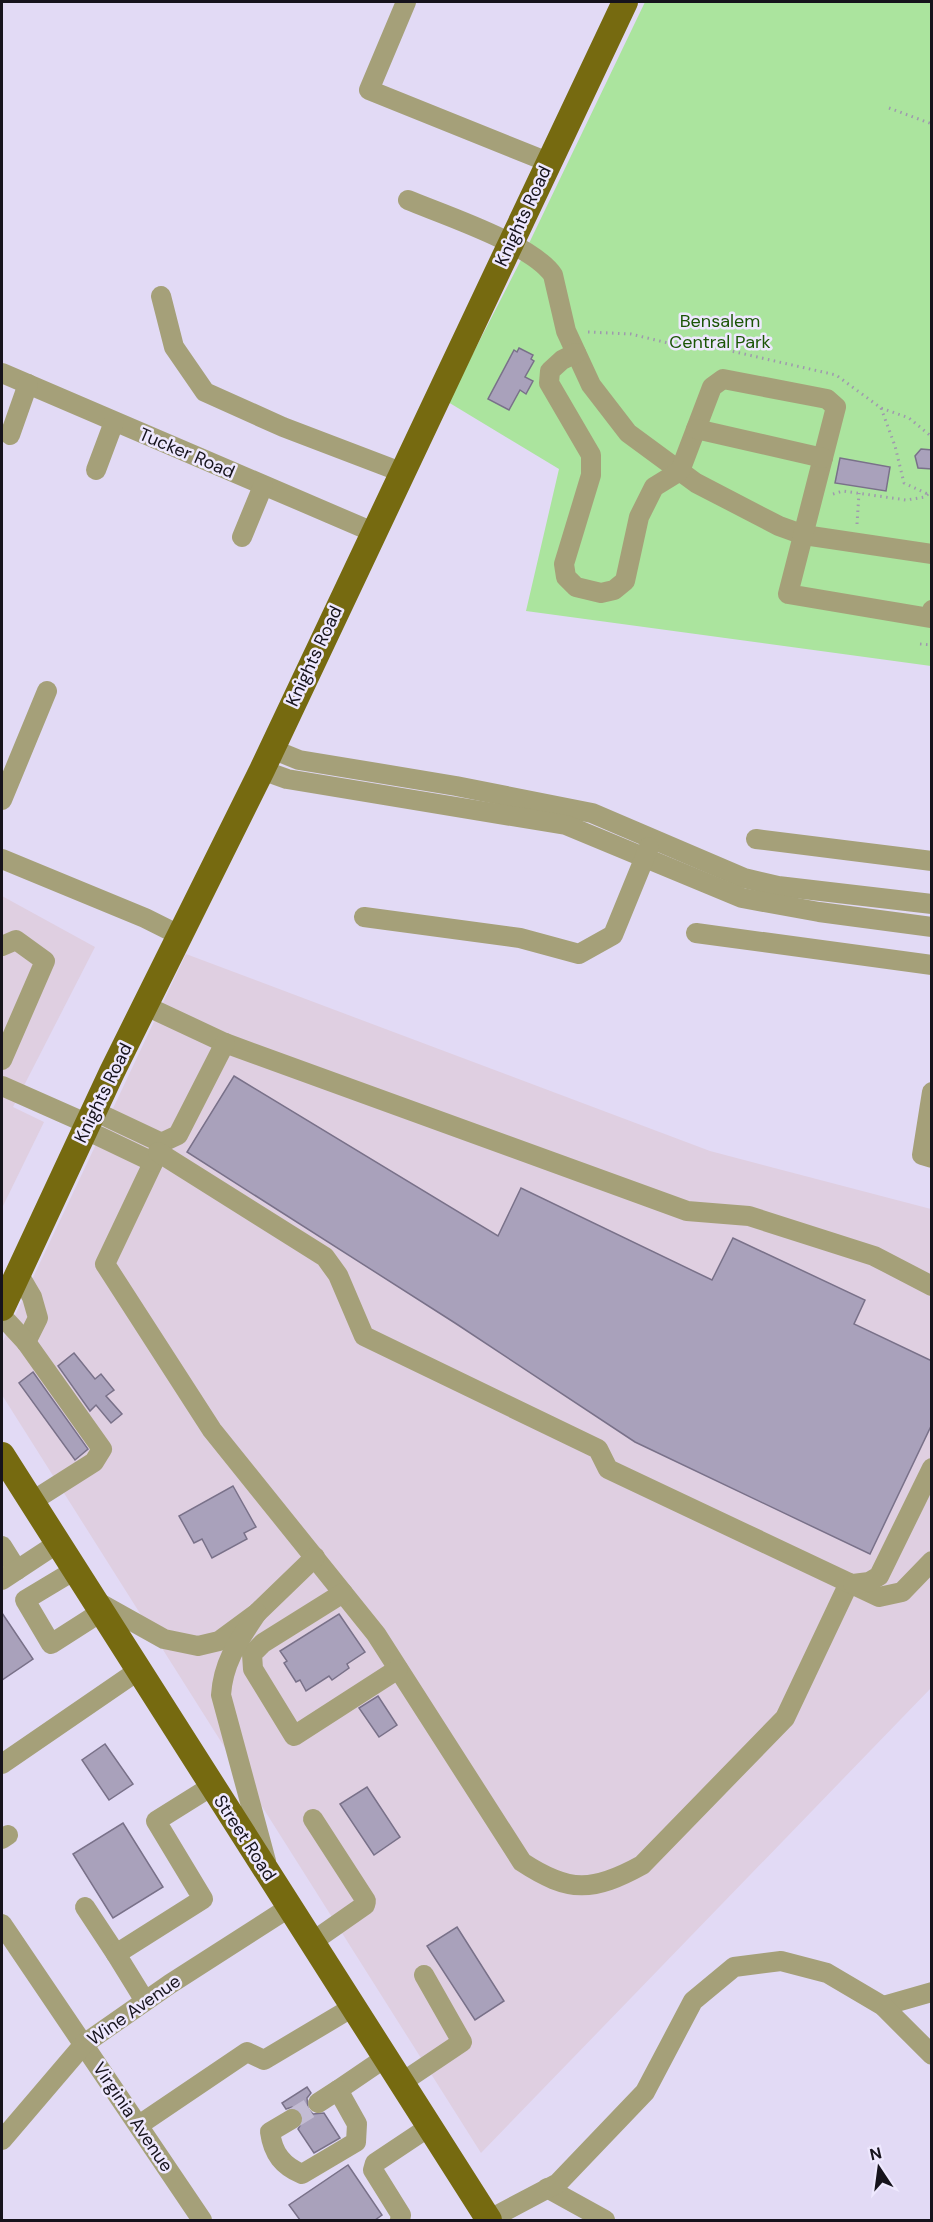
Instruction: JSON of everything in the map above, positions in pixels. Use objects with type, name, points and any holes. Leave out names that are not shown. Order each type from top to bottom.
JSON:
[{"type":"main road","name":"Knights Road","points":[[2,1308],[89,1122],[267,760],[401,472],[625,2]]},
{"type":"main road","name":"Street Road","points":[[2,1455],[488,2220]]},
{"type":"main road","points":[[2,1490],[31,1502]]},
{"type":"street","points":[[406,2],[369,90],[548,162]]},
{"type":"street","points":[[408,200],[510,243],[548,267],[553,274],[566,331],[591,385],[628,433],[696,483],[779,526],[804,535],[932,554]]},
{"type":"street","points":[[161,296],[174,347],[205,392],[283,427],[401,472]]},
{"type":"street","points":[[576,353],[562,360],[550,371],[549,383],[591,455],[591,475],[564,564],[566,577],[576,587],[601,593],[614,590],[625,581],[639,517],[654,487],[680,471],[711,387],[723,379],[827,399],[836,407],[788,594],[930,618],[932,610]]},
{"type":"street","name":"Tucker Road","points":[[2,373],[373,532]]},
{"type":"street","points":[[10,435],[28,384]]},
{"type":"street","points":[[96,470],[114,422]]},
{"type":"street","points":[[696,429],[823,458]]},
{"type":"street","points":[[242,537],[263,486]]},
{"type":"street","points":[[2,800],[47,691]]},
{"type":"street","points":[[267,760],[299,760],[456,786],[592,813],[744,878],[778,886],[932,904]]},
{"type":"street","points":[[267,760],[287,779],[566,825],[742,898],[809,911],[932,927]]},
{"type":"street","points":[[364,917],[520,938],[579,954],[613,935],[651,839]]},
{"type":"street","points":[[756,839],[932,861]]},
{"type":"street","points":[[2,859],[145,918],[181,936]]},
{"type":"street","points":[[696,933],[932,965]]},
{"type":"street","points":[[2,1060],[45,961],[6,939]]},
{"type":"street","points":[[146,1006],[225,1043],[687,1210],[749,1216],[874,1256],[932,1286]]},
{"type":"street","points":[[225,1043],[178,1135],[157,1152],[105,1264],[212,1430],[376,1634],[522,1862],[547,1879],[570,1886],[596,1885],[618,1878],[642,1865],[785,1718],[851,1584]]},
{"type":"street","points":[[2,1086],[157,1152],[325,1257],[338,1275],[364,1336],[598,1449],[608,1469],[879,1597],[902,1592],[932,1561]]},
{"type":"street","points":[[932,1092],[922,1155],[932,1158]]},
{"type":"street","points":[[11,1285],[32,1297],[38,1318],[26,1342]]},
{"type":"street","points":[[2,1316],[26,1342],[102,1449],[94,1462],[31,1502]]},
{"type":"street","points":[[851,1584],[869,1582],[879,1576],[932,1468]]},
{"type":"street","points":[[2,1546],[9,1575],[58,1543]]},
{"type":"street","points":[[75,1570],[25,1600],[51,1644],[97,1606],[164,1639],[198,1646],[219,1641],[257,1613],[315,1557]]},
{"type":"street","points":[[343,1593],[263,1643],[252,1654],[253,1669],[294,1736],[398,1669]]},
{"type":"street","points":[[257,1613],[231,1652],[222,1676],[221,1695],[271,1878]]},
{"type":"street","points":[[2,1764],[139,1670]]},
{"type":"street","points":[[116,1954],[203,1899],[156,1821],[212,1786]]},
{"type":"street","points":[[312,1942],[365,1905],[366,1901],[313,1819]]},
{"type":"street","points":[[85,1907],[146,2001]]},
{"type":"street","name":"Wine Avenue","points":[[2,2140],[84,2044],[290,1907]]},
{"type":"street","name":"Virginia Avenue","points":[[2,1924],[202,2220]]},
{"type":"street","points":[[488,2220],[558,2183],[645,2091],[693,2001],[734,1967],[781,1961],[827,1973],[883,2006],[932,2055]]},
{"type":"street","points":[[401,2083],[462,2042],[424,1975]]},
{"type":"street","points":[[883,2006],[932,1992]]},
{"type":"street","points":[[139,2125],[247,2052],[264,2060],[353,2007]]},
{"type":"street","points":[[318,2103],[385,2058]]},
{"type":"street","points":[[292,2119],[270,2132],[272,2147],[286,2168],[302,2174],[356,2142],[357,2124],[338,2090]]},
{"type":"street","points":[[400,2220],[401,2215],[373,2170],[375,2163],[429,2127]]},
{"type":"street","points":[[547,2188],[605,2220]]},
{"type":"path","points":[[889,108],[932,124]]},
{"type":"path","points":[[881,408],[895,446],[904,483],[930,495]]},
{"type":"path","points":[[813,498],[843,491],[906,500],[925,497],[930,495],[932,490]]},
{"type":"path","points":[[855,542],[859,493]]},
{"type":"path","points":[[920,644],[932,645]]},
{"type":"shaded area","points":[[2,896],[95,947],[13,1107],[44,1122],[2,1208]]},
{"type":"shaded area","points":[[186,954],[710,1151],[931,1209],[931,1688],[481,2153],[2,1395],[2,1343]]},
{"type":"green space","name":"Bensalem Central Park","points":[[645,2],[931,2],[931,666],[526,611],[559,469],[448,402],[520,262]]},
{"type":"building","points":[[519,348],[533,355],[531,359],[534,361],[525,377],[533,381],[526,394],[520,390],[509,410],[488,399],[514,350],[517,352]]},
{"type":"building","points":[[921,449],[932,450],[932,469],[918,468],[915,456]]},
{"type":"building","points":[[840,458],[890,467],[886,491],[835,483]]},
{"type":"building","points":[[234,1076],[498,1236],[521,1188],[712,1280],[733,1238],[865,1300],[854,1324],[932,1361],[932,1424],[870,1554],[635,1442],[455,1323],[187,1152]]},
{"type":"building","points":[[74,1353],[95,1379],[101,1374],[114,1390],[106,1396],[122,1414],[111,1423],[96,1405],[90,1411],[58,1366]]},
{"type":"building","points":[[33,1372],[88,1449],[75,1460],[19,1383]]},
{"type":"building","points":[[233,1486],[256,1527],[244,1533],[247,1539],[212,1558],[202,1539],[194,1543],[179,1516]]},
{"type":"building","points":[[2,1613],[33,1659],[2,1680]]},
{"type":"building","points":[[339,1614],[365,1652],[347,1664],[349,1668],[332,1680],[329,1676],[306,1691],[300,1680],[296,1682],[284,1663],[287,1661],[280,1651]]},
{"type":"building","points":[[378,1696],[397,1725],[379,1737],[359,1708]]},
{"type":"building","points":[[105,1744],[133,1784],[109,1800],[82,1760]]},
{"type":"building","points":[[367,1787],[400,1837],[374,1855],[340,1804]]},
{"type":"building","points":[[123,1823],[163,1887],[113,1918],[73,1854]]},
{"type":"building","points":[[457,1927],[504,2001],[475,2020],[427,1946]]},
{"type":"building","points":[[307,2087],[311,2093],[307,2098],[308,2109],[313,2114],[324,2113],[340,2138],[314,2153],[298,2129],[304,2119],[302,2112],[292,2107],[286,2109],[282,2103]]},
{"type":"building","points":[[348,2165],[382,2215],[375,2220],[300,2220],[289,2205]]},
{"type":"tunnel","points":[[292,2119],[318,2103]]}]
